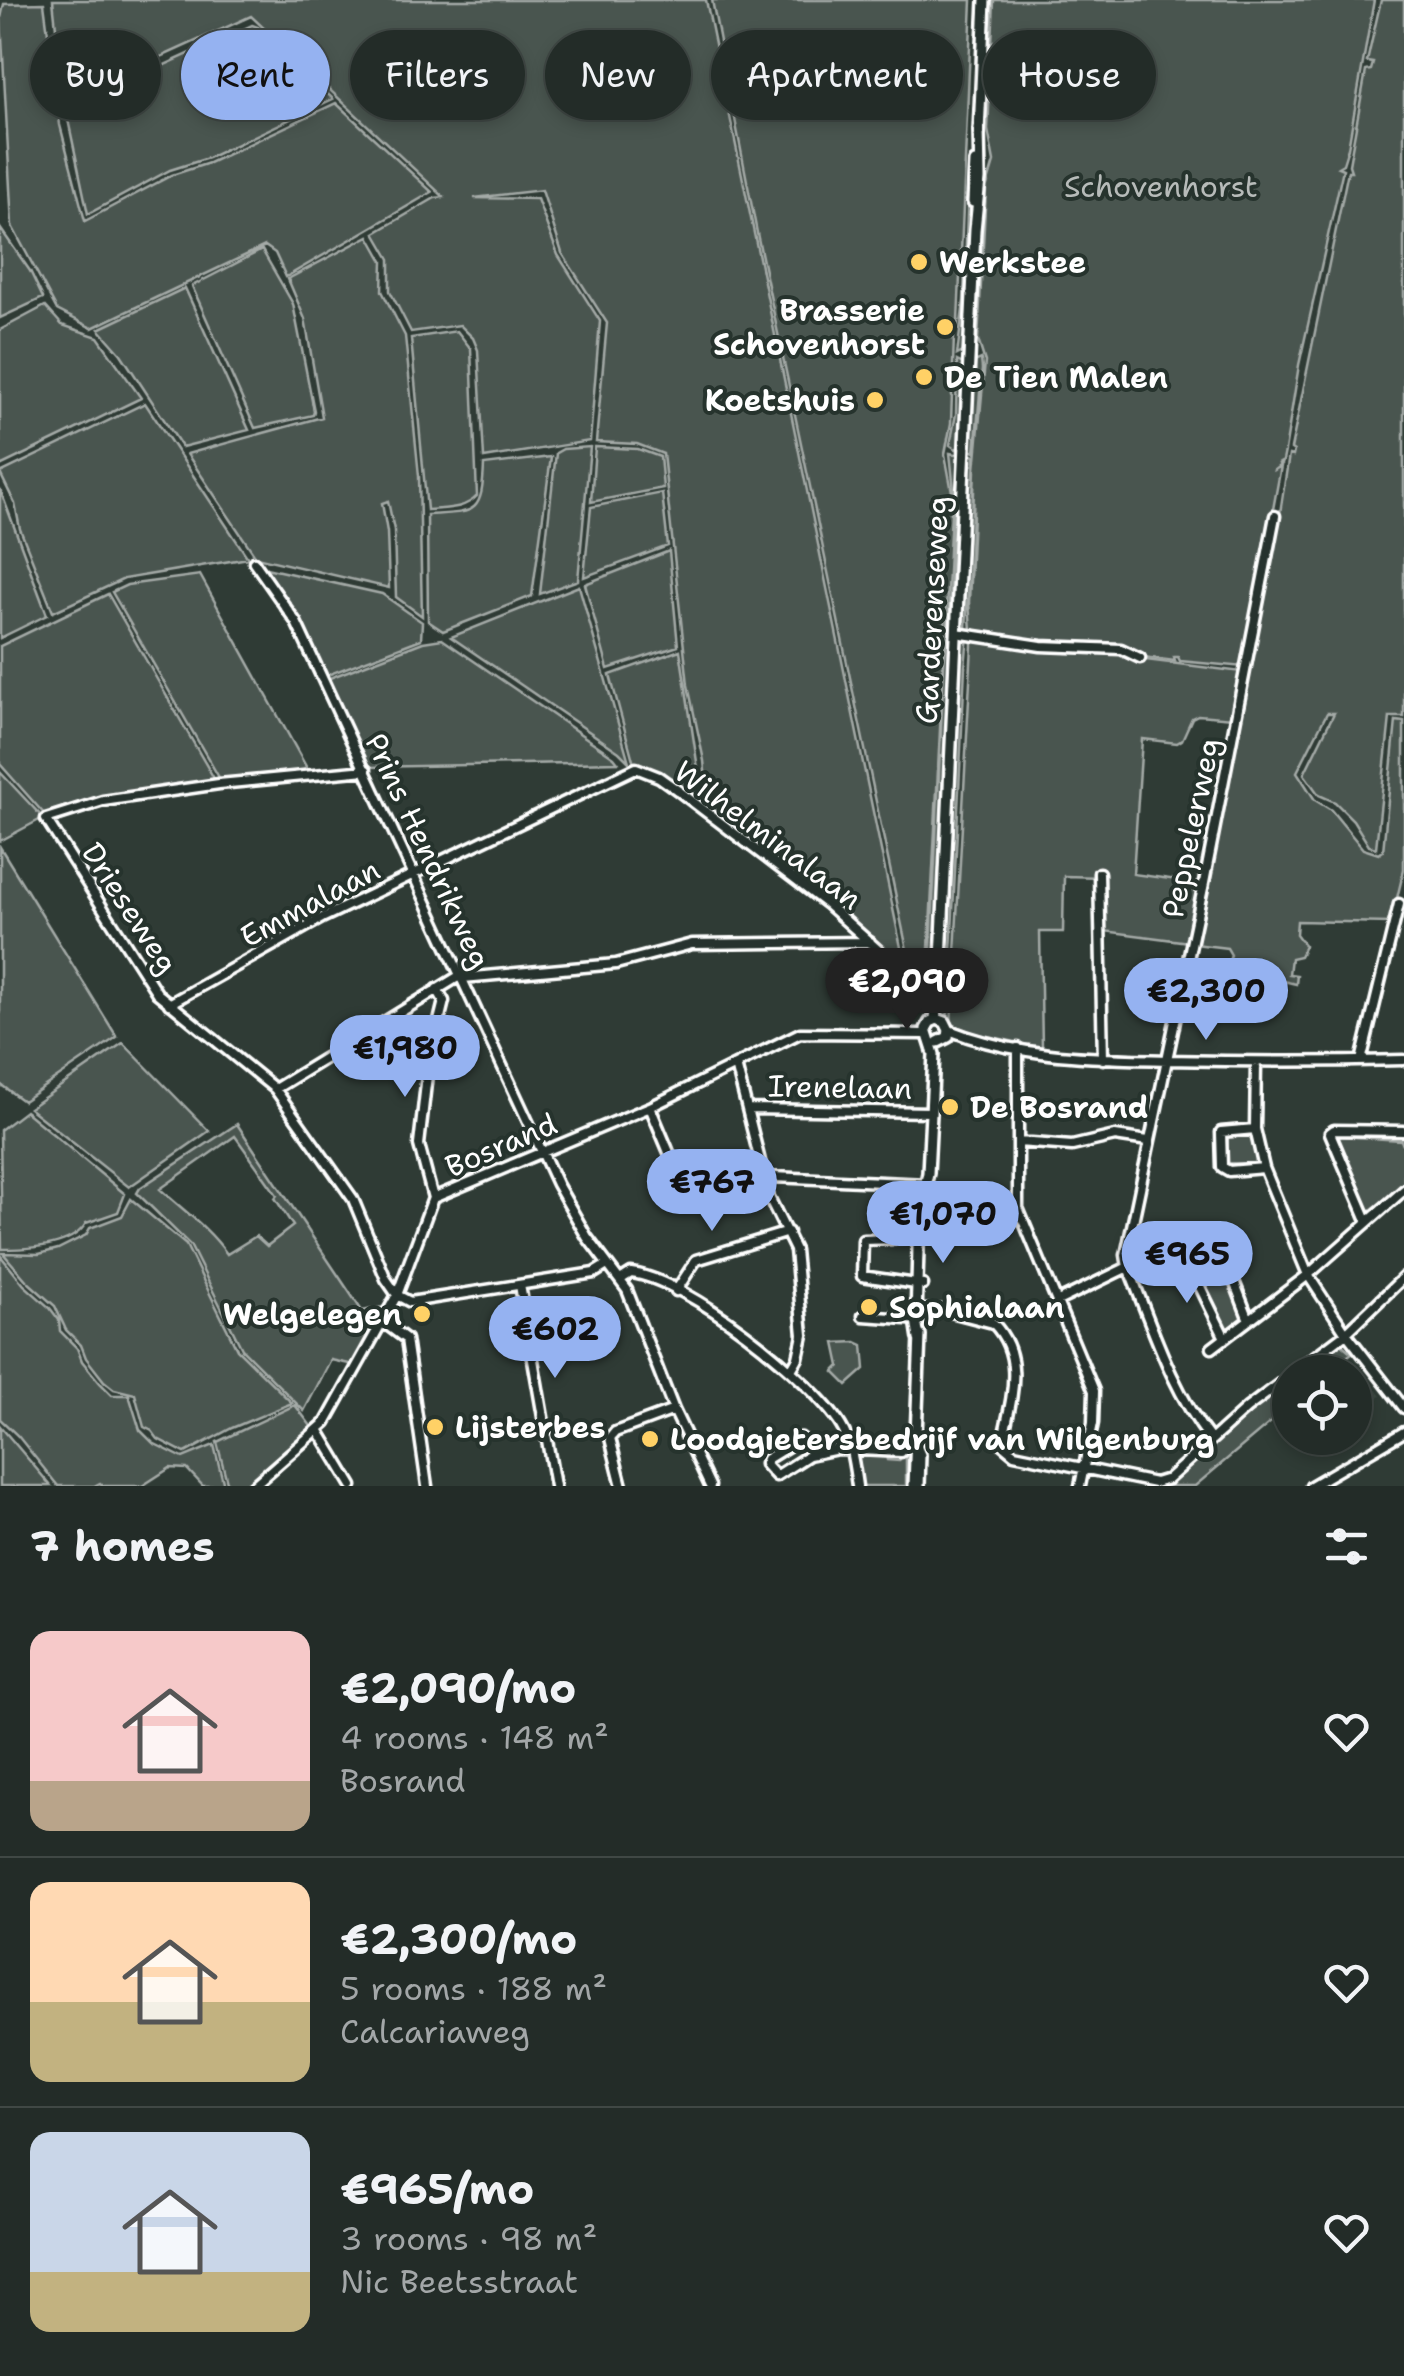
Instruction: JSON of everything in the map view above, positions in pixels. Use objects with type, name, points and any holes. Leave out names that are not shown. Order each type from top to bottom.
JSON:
[{"type":"main road","name":"Garderenseweg","points":[[938,1019],[974,230],[980,179],[985,0]]},
{"type":"main road","points":[[916,1486],[922,1238],[938,1019]]},
{"type":"main road","points":[[937,1036],[938,1019]]},
{"type":"street","name":"Peppelerweg","points":[[1128,1267],[1126,1254],[1148,1141],[1208,865],[1276,516]]},
{"type":"street","name":"Prins Hendrikweg","points":[[254,562],[296,622],[542,1152],[580,1224],[631,1300],[674,1410],[710,1486]]},
{"type":"street","points":[[956,633],[1041,646],[1121,648],[1140,658]]},
{"type":"street","name":"Emmalaan","points":[[169,1004],[322,918],[636,768]]},
{"type":"street","name":"Wilhelminalaan","points":[[636,768],[659,777],[680,792],[826,904],[887,958],[910,986]]},
{"type":"street","name":"Drieseweg","points":[[366,770],[103,800],[46,819],[133,960],[169,1004],[275,1089],[353,1199],[386,1280],[397,1295]]},
{"type":"street","points":[[1099,873],[1103,1058]]},
{"type":"street","points":[[1361,1061],[1399,904]]},
{"type":"street","points":[[275,1089],[462,976],[616,964],[692,944],[870,942]]},
{"type":"street","points":[[432,1198],[419,1144],[428,1066],[444,1002],[437,990]]},
{"type":"street","name":"Bosrand","points":[[253,1486],[319,1431],[397,1295],[432,1198],[650,1106],[800,1033],[963,1036],[1051,1055],[1103,1058],[1256,1063],[1404,1060]]},
{"type":"street","points":[[1018,1048],[1018,1208],[1094,1391],[1093,1423],[1080,1486]]},
{"type":"street","points":[[1256,1063],[1255,1129],[1264,1168],[1308,1275],[1346,1334],[1404,1408]]},
{"type":"street","points":[[736,1065],[772,1206],[795,1250],[803,1335],[791,1370]]},
{"type":"street","points":[[650,1106],[676,1169],[682,1173],[926,1188]]},
{"type":"street","name":"Irenelaan","points":[[748,1109],[931,1112]]},
{"type":"street","points":[[1255,1129],[1220,1132],[1222,1166],[1229,1171],[1264,1168]]},
{"type":"street","points":[[1367,1220],[1330,1133],[1404,1132]]},
{"type":"street","points":[[1018,1142],[1072,1146],[1114,1136],[1148,1141]]},
{"type":"street","points":[[1212,1348],[1308,1275],[1404,1190]]},
{"type":"street","points":[[676,1291],[696,1260],[788,1232]]},
{"type":"street","points":[[920,1284],[862,1276],[864,1240],[922,1238]]},
{"type":"street","points":[[1058,1301],[1128,1267],[1229,1240]]},
{"type":"street","points":[[1216,1245],[1224,1255],[1249,1320]]},
{"type":"street","points":[[1184,1254],[1225,1338]]},
{"type":"street","points":[[397,1295],[410,1302],[594,1272],[607,1264]]},
{"type":"street","points":[[1128,1267],[1175,1382],[1190,1413],[1211,1440]]},
{"type":"street","points":[[620,1280],[636,1273],[676,1291],[753,1338],[791,1370],[842,1428],[857,1486]]},
{"type":"street","points":[[1318,1355],[1346,1334],[1404,1277]]},
{"type":"street","points":[[520,1285],[555,1486]]},
{"type":"street","points":[[862,1316],[919,1315],[943,1310],[985,1320],[998,1328],[1016,1368],[1002,1444],[1006,1450],[1159,1483],[1272,1390]]},
{"type":"street","points":[[383,1322],[402,1332],[406,1339],[427,1486]]},
{"type":"street","points":[[622,1486],[610,1438],[615,1432],[674,1410]]},
{"type":"street","points":[[319,1431],[352,1486]]},
{"type":"street","points":[[1310,1486],[1404,1432]]},
{"type":"street","points":[[809,1455],[812,1447],[801,1438],[767,1459],[766,1464],[777,1476],[809,1455],[850,1448],[901,1452]]},
{"type":"shaded area","points":[[1372,1385],[1381,1396],[1372,1403]]},
{"type":"green space","points":[[53,0],[706,0],[712,30],[711,120],[731,120],[903,970],[709,811],[704,761],[688,685],[663,454],[637,444],[596,442],[607,323],[562,253],[542,190],[474,198],[537,199],[558,255],[600,321],[590,441],[484,458],[478,350],[473,338],[460,325],[411,332],[390,291],[390,259],[375,233],[435,198],[444,197],[362,120],[525,120],[525,30],[350,30],[350,109],[330,90],[330,30],[266,30],[251,16],[220,30],[181,30],[181,48],[161,57],[161,30],[56,30]]},
{"type":"green space","points":[[712,0],[972,0],[958,322],[945,454],[952,492],[926,1008],[911,984],[910,964],[735,120],[963,120],[963,30],[718,30]]},
{"type":"green space","name":"Schovenhorst","points":[[994,0],[1374,0],[1348,148],[1343,164],[1338,167],[1343,169],[1299,365],[1283,461],[1278,464],[1283,463],[1273,471],[1281,466],[1244,667],[1180,661],[1178,657],[1174,657],[1175,661],[1138,659],[1242,672],[1233,718],[1198,715],[1177,743],[1142,739],[1133,874],[1200,883],[1189,942],[1104,931],[1103,877],[1064,876],[1063,932],[1040,932],[1042,1048],[951,1025],[972,645],[969,602],[975,470],[985,362],[978,340],[986,189],[994,162],[988,120],[1156,120],[1156,30],[993,30]]},
{"type":"green space","points":[[1381,0],[1404,0],[1404,717],[1390,717],[1376,848],[1369,846],[1353,820],[1335,802],[1319,795],[1304,774],[1334,713],[1327,713],[1297,772],[1315,800],[1331,810],[1363,849],[1379,854],[1383,851],[1396,721],[1404,722],[1404,869],[1391,923],[1297,921],[1296,934],[1305,946],[1300,956],[1291,958],[1289,974],[1297,975],[1296,984],[1234,970],[1228,964],[1231,955],[1227,948],[1194,944],[1274,552],[1289,455],[1293,456],[1291,449],[1351,171],[1366,71],[1371,70],[1373,63],[1367,62]]},
{"type":"green space","points":[[44,3],[48,30],[30,30],[30,120],[59,120],[85,221],[172,175],[209,163],[300,120],[330,120],[330,106],[336,103],[432,192],[286,277],[275,253],[265,246],[92,328],[57,310],[12,226],[1,18],[4,4]]},
{"type":"green space","points":[[181,57],[181,120],[289,120],[208,158],[170,170],[88,214],[68,120],[161,120],[161,67]]},
{"type":"green space","points":[[968,181],[965,351],[957,355],[964,301]]},
{"type":"green space","points":[[0,228],[30,271],[43,298],[0,318]]},
{"type":"green space","points":[[369,236],[383,261],[382,291],[405,336],[419,476],[422,616],[396,597],[394,530],[388,501],[382,503],[389,588],[256,557],[187,454],[322,417],[305,319],[288,279]]},
{"type":"green space","points":[[262,250],[293,304],[314,411],[313,415],[255,428],[192,286]]},
{"type":"green space","points":[[185,288],[249,430],[182,447],[121,354],[99,329]]},
{"type":"green space","points":[[45,306],[62,325],[98,337],[141,398],[0,466],[0,330]]},
{"type":"green space","points":[[457,331],[471,349],[477,496],[460,506],[427,510],[411,338]]},
{"type":"green space","points":[[981,359],[975,452],[968,449],[972,363]]},
{"type":"green space","points":[[957,361],[965,365],[961,445],[956,449],[950,445],[956,414]]},
{"type":"green space","points":[[145,403],[248,558],[124,579],[53,612],[0,473]]},
{"type":"green space","points":[[590,447],[578,580],[540,594],[556,453]]},
{"type":"green space","points":[[595,447],[638,449],[660,457],[663,488],[591,502]]},
{"type":"green space","points":[[950,453],[961,455],[953,632],[948,630],[954,491]]},
{"type":"green space","points":[[968,453],[975,456],[964,631],[960,627]]},
{"type":"green space","points":[[551,457],[532,596],[443,631],[428,621],[427,515],[473,508],[481,494],[484,465]]},
{"type":"green space","points":[[0,489],[47,615],[0,638]]},
{"type":"green space","points":[[662,493],[668,546],[584,577],[591,507]]},
{"type":"green space","points":[[669,551],[678,646],[608,669],[585,584]]},
{"type":"green space","points":[[266,568],[382,594],[422,622],[421,639],[325,676],[299,619]]},
{"type":"green space","points":[[200,575],[309,772],[221,781],[112,592],[127,585]]},
{"type":"green space","points":[[579,586],[629,762],[451,637]]},
{"type":"green space","points":[[108,594],[216,782],[108,797],[46,816],[0,764],[0,646]]},
{"type":"green space","points":[[953,634],[937,969],[930,1019],[944,665],[947,636]]},
{"type":"green space","points":[[968,635],[948,1014],[943,1005],[944,951],[959,637]]},
{"type":"green space","points":[[442,639],[618,762],[368,767],[327,679],[423,642]]},
{"type":"green space","points":[[680,650],[704,808],[661,775],[634,764],[610,675]]},
{"type":"green space","points":[[0,772],[43,818],[0,841]]},
{"type":"green space","points":[[0,847],[117,1037],[23,1101],[0,1084]]},
{"type":"green space","points":[[123,1043],[209,1131],[129,1187],[29,1108]]},
{"type":"green space","points":[[25,1111],[125,1194],[118,1212],[86,1223],[60,1242],[2,1249],[0,1130]]},
{"type":"green space","points":[[237,1124],[362,1311],[388,1306],[354,1365],[331,1360],[304,1411],[242,1349],[190,1245],[137,1193]],"holes":[[[235,1136],[277,1195],[275,1198],[293,1226],[267,1246],[256,1236],[227,1254],[160,1189]]]},
{"type":"green space","points":[[1251,1132],[1257,1164],[1225,1163],[1228,1135]]},
{"type":"green space","points":[[1339,1136],[1401,1140],[1404,1185],[1368,1212],[1337,1143]]},
{"type":"green space","points":[[131,1199],[186,1245],[237,1349],[292,1403],[185,1453],[158,1439],[144,1427],[135,1394],[114,1389],[104,1381],[81,1345],[66,1330],[55,1306],[3,1253],[39,1254],[58,1249],[86,1235],[90,1228],[122,1216]]},
{"type":"green space","points":[[1215,1248],[1244,1319],[1226,1333],[1189,1256]]},
{"type":"green space","points":[[0,1255],[24,1285],[50,1308],[59,1320],[60,1331],[77,1348],[100,1383],[112,1395],[129,1395],[140,1430],[153,1443],[183,1458],[214,1445],[224,1486],[203,1486],[187,1469],[170,1468],[142,1486],[58,1486],[0,1419]]},
{"type":"green space","points":[[835,1343],[863,1345],[865,1369],[847,1385],[834,1372],[840,1366]]},
{"type":"green space","points":[[1340,1343],[1352,1353],[1349,1355],[1324,1355]]},
{"type":"green space","points":[[1272,1393],[1272,1421],[1195,1486],[1162,1486],[1172,1484]]},
{"type":"green space","points":[[295,1405],[314,1430],[247,1486],[228,1486],[217,1442]]},
{"type":"green space","points":[[0,1426],[51,1486],[0,1486]]},
{"type":"green space","points":[[903,1450],[906,1486],[861,1486],[857,1456],[886,1456],[887,1460],[899,1461]]},
{"type":"place","name":"Werkstee","points":[[919,262]]},
{"type":"place","name":"Brasserie Schovenhorst","points":[[945,327]]},
{"type":"place","name":"De Tien Malen","points":[[924,377]]},
{"type":"place","name":"Koetshuis","points":[[875,400]]},
{"type":"place","name":"De Bosrand","points":[[950,1107]]},
{"type":"place","name":"Sophialaan","points":[[869,1307]]},
{"type":"place","name":"Welgelegen","points":[[422,1314]]},
{"type":"place","name":"Lijsterbes","points":[[435,1427]]},
{"type":"place","name":"Loodgietersbedrijf van Wilgenburg","points":[[650,1439]]}]
